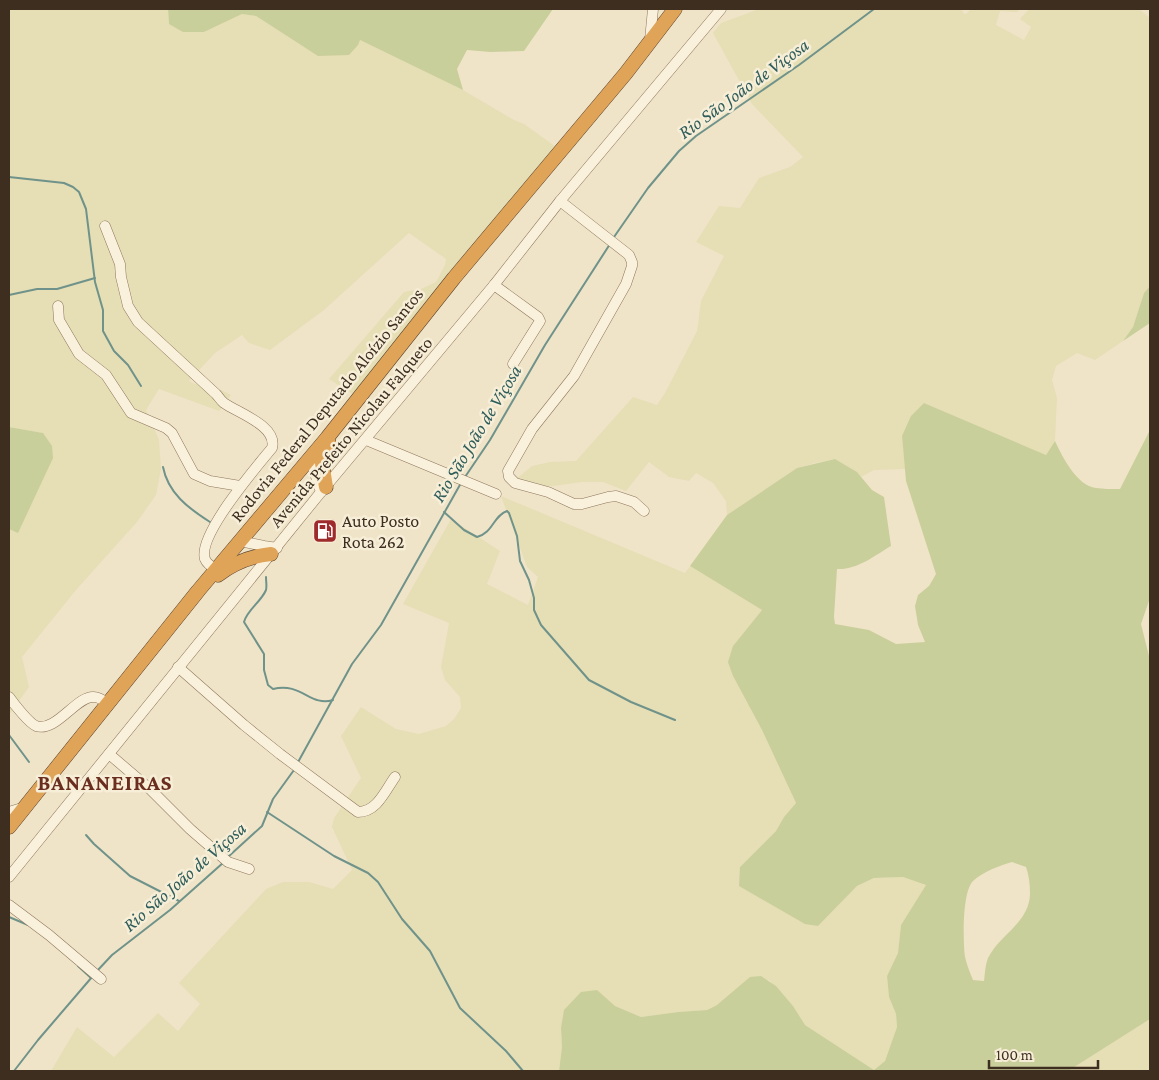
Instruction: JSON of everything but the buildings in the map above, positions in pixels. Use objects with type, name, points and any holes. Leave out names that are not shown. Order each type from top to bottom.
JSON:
[{"type":"highway","name":"Rodovia Federal Deputado Aloízio Santos","points":[[9,827],[198,591],[348,412],[454,278],[650,42],[675,9]]},
{"type":"highway","points":[[323,490],[321,457],[348,412]]},
{"type":"highway","points":[[198,591],[230,566],[274,551]]},
{"type":"street","points":[[650,42],[653,9]]},
{"type":"street","name":"Avenida Prefeito Nicolau Falqueto","points":[[9,878],[323,490],[494,285],[560,201],[721,9]]},
{"type":"street","points":[[560,201],[629,255],[632,262],[630,275],[574,376],[532,429],[508,474],[515,483],[548,492],[574,504],[616,496],[634,502],[644,511]]},
{"type":"street","points":[[105,226],[120,264],[128,306],[138,322],[216,394],[222,402],[240,410],[271,434],[272,448],[225,506],[204,551],[206,562],[216,569]]},
{"type":"street","points":[[494,285],[538,317],[540,321],[512,364]]},
{"type":"street","points":[[58,306],[60,320],[79,354],[106,375],[131,412],[166,428],[172,433],[194,474],[210,481],[240,486]]},
{"type":"street","points":[[366,440],[496,494]]},
{"type":"street","points":[[310,458],[323,490]]},
{"type":"street","points":[[240,541],[264,546],[274,551]]},
{"type":"street","points":[[178,667],[244,725],[358,812],[365,812],[373,808],[395,777]]},
{"type":"street","points":[[9,697],[32,723],[37,726],[45,726],[58,719],[87,697],[99,698],[108,704]]},
{"type":"street","points":[[109,754],[225,859],[249,869]]},
{"type":"street","points":[[9,812],[25,807]]},
{"type":"street","points":[[9,905],[49,935],[98,977]]},
{"type":"shaded area","points":[[9,9],[168,9],[169,24],[204,32],[242,14],[256,16],[304,47],[338,55],[349,55],[360,40],[463,90],[524,124],[559,149],[354,395],[329,379],[404,292],[421,289],[436,282],[445,265],[446,259],[409,233],[324,310],[270,350],[249,343],[242,335],[215,353],[189,381],[195,384],[215,387],[231,395],[219,411],[159,389],[146,410],[159,440],[161,469],[156,495],[137,522],[76,590],[22,657],[29,687],[9,715],[9,529],[18,532],[43,433],[9,427]]},
{"type":"shaded area","points":[[759,9],[962,9],[963,13],[966,14],[971,9],[1020,9],[1017,12],[1000,11],[996,25],[1024,40],[1031,27],[1020,19],[1029,9],[1139,9],[1150,18],[1150,286],[1144,293],[1133,327],[1123,341],[1095,360],[1077,353],[1056,366],[1052,380],[1057,398],[1055,441],[1046,455],[924,403],[902,436],[905,469],[874,470],[861,477],[857,472],[835,459],[815,463],[797,468],[727,515],[726,501],[713,483],[696,473],[689,481],[669,477],[649,462],[626,491],[603,482],[538,486],[515,480],[532,466],[550,462],[576,461],[633,397],[657,405],[697,331],[701,301],[724,256],[696,242],[719,206],[740,208],[759,178],[790,167],[803,157],[752,104],[713,33],[721,23]]},
{"type":"shaded area","points":[[501,496],[685,573],[690,566],[762,610],[733,646],[733,676],[762,730],[796,803],[784,817],[776,831],[740,867],[818,926],[857,886],[875,878],[903,877],[926,885],[901,925],[898,953],[887,976],[889,997],[896,1014],[897,1027],[885,1061],[874,1070],[805,1025],[786,998],[769,980],[727,998],[707,1010],[641,1017],[615,1006],[597,991],[561,1028],[562,1047],[559,1071],[51,1071],[77,1027],[114,1057],[158,1013],[178,1031],[200,1004],[179,983],[266,889],[283,882],[309,882],[333,889],[352,870],[332,827],[334,818],[361,778],[341,736],[361,707],[396,729],[419,734],[446,726],[454,719],[461,708],[460,697],[445,680],[441,667],[449,623],[403,604],[451,519],[500,551],[487,584],[528,605],[538,577],[527,567]]},
{"type":"shaded area","points":[[1150,1019],[1150,1071],[1068,1071]]},
{"type":"green space","points":[[168,9],[553,9],[524,51],[490,52],[467,50],[457,69],[463,90],[360,40],[349,55],[318,56],[256,16],[242,14],[204,32],[183,32],[169,24]]},
{"type":"green space","points":[[1150,286],[1150,323],[1123,341],[1133,327],[1144,293]]},
{"type":"green space","points":[[924,403],[1046,455],[1055,441],[1066,462],[1083,482],[1089,486],[1105,489],[1120,489],[1150,430],[1150,598],[1141,624],[1150,660],[1150,1019],[1068,1071],[559,1071],[562,1047],[561,1028],[564,1010],[581,992],[597,990],[615,1006],[641,1017],[707,1010],[717,1005],[750,977],[761,976],[776,986],[793,1006],[805,1025],[874,1070],[885,1061],[897,1027],[896,1014],[889,997],[887,976],[898,953],[901,925],[926,885],[903,877],[874,878],[857,886],[818,926],[805,924],[739,886],[740,867],[776,831],[784,817],[796,803],[762,730],[733,676],[728,662],[733,646],[762,610],[690,566],[727,515],[797,468],[835,459],[857,472],[872,490],[884,497],[891,546],[858,565],[837,569],[835,624],[869,630],[896,644],[925,642],[918,625],[915,606],[918,595],[929,586],[936,574],[906,481],[902,436],[911,416]],"holes":[[[1012,862],[1026,867],[1030,894],[1025,913],[999,942],[988,958],[984,981],[973,980],[965,957],[964,940],[965,906],[969,887],[982,874],[1002,865]]]},
{"type":"green space","points":[[9,427],[43,433],[52,446],[53,458],[18,533],[9,529]]},
{"type":"waterway","name":"Rio São João de Viçosa","points":[[614,237],[648,188],[679,151],[696,136],[799,65],[874,9]]},
{"type":"waterway","points":[[9,177],[64,183],[79,192],[86,209],[95,282],[103,310],[103,331],[114,351],[128,365],[141,386]]},
{"type":"waterway","name":"Rio São João de Viçosa","points":[[465,477],[490,440],[545,345],[610,244]]},
{"type":"waterway","points":[[9,295],[37,289],[57,289],[95,278]]},
{"type":"waterway","points":[[163,467],[169,485],[174,492],[194,511],[210,522]]},
{"type":"waterway","name":"Rio São João de Viçosa","points":[[297,764],[352,664],[381,625],[461,483]]},
{"type":"waterway","points":[[444,512],[464,530],[477,537],[486,532],[502,513],[507,511],[517,536],[520,561],[529,580],[534,598],[534,610],[541,625],[589,680],[631,702],[675,720]]},
{"type":"waterway","points":[[266,577],[266,590],[244,622],[264,654],[264,670],[268,685],[273,689],[283,688],[299,691],[318,700],[333,700]]},
{"type":"waterway","points":[[9,735],[29,762]]},
{"type":"waterway","name":"Rio São João de Viçosa","points":[[229,856],[262,826],[273,799],[294,770]]},
{"type":"waterway","points":[[267,812],[334,856],[368,873],[378,882],[402,919],[430,951],[460,1008],[506,1051],[523,1071]]},
{"type":"waterway","points":[[86,835],[130,876],[179,901]]},
{"type":"waterway","name":"Rio São João de Viçosa","points":[[97,971],[112,955],[170,910],[224,862]]},
{"type":"waterway","points":[[9,917],[28,925]]},
{"type":"waterway","points":[[78,966],[91,978]]},
{"type":"waterway","name":"Rio São João de Viçosa","points":[[14,1071],[92,977]]},
{"type":"place","name":"Auto Posto Rota 262","points":[[325,531]]},
{"type":"district","name":"BANANEIRAS","points":[[105,782]]}]
